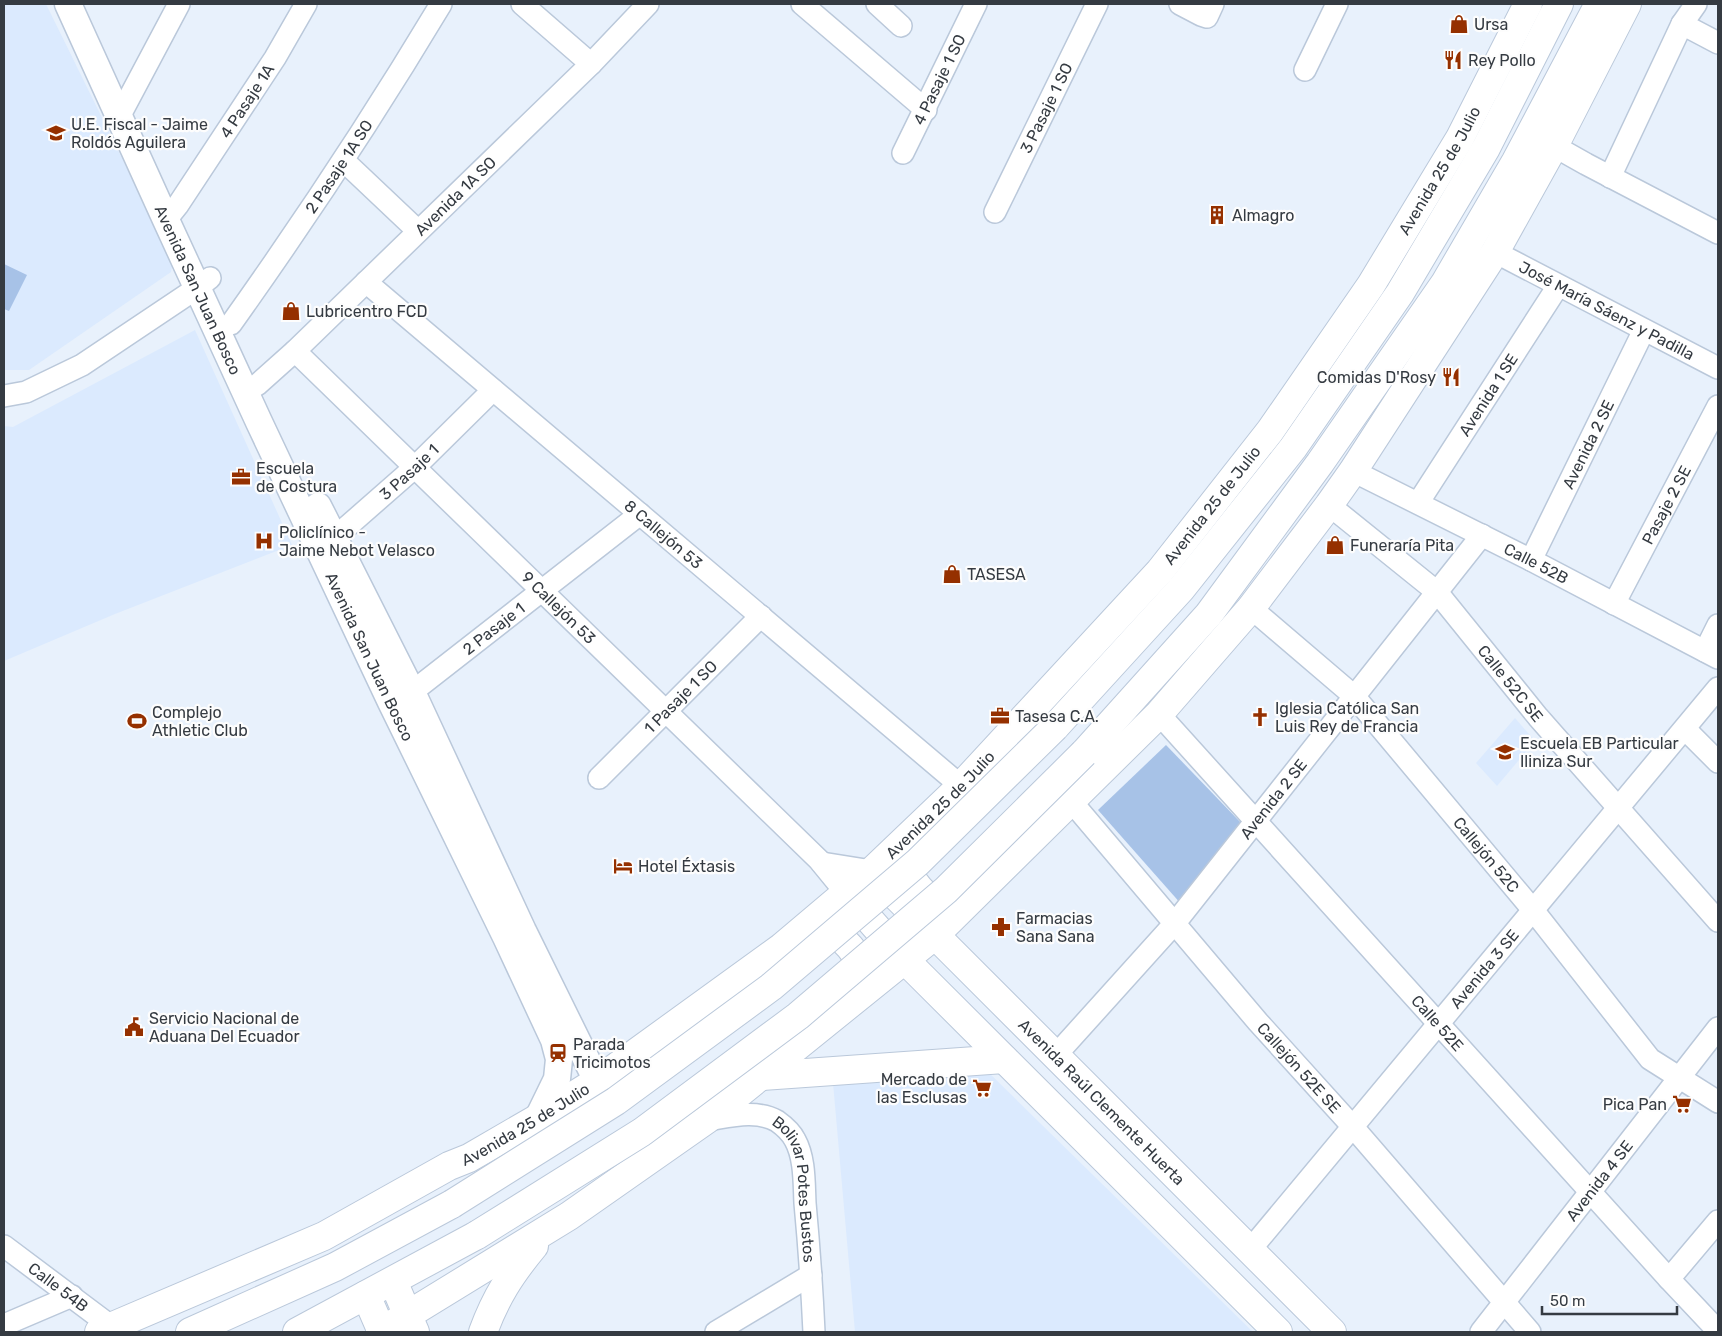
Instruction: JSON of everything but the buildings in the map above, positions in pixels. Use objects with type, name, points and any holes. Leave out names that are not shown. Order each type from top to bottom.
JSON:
[{"type":"main road","name":"Avenida 25 de Julio","points":[[106,1330],[324,1236],[449,1166],[469,1158],[538,1118],[597,1081],[782,947],[872,871],[961,786],[1160,571],[1270,431],[1371,285],[1460,138],[1526,4]]},
{"type":"main road","name":"Avenida 25 de Julio","points":[[190,1332],[335,1267],[452,1204],[616,1101],[771,987],[918,862],[1055,727],[1181,589],[1293,448],[1400,292],[1486,148],[1559,4]]},
{"type":"main road","points":[[297,1332],[477,1236],[642,1132],[798,1016],[946,890],[1084,753],[1209,614],[1320,463],[1445,283],[1516,160],[1599,4]]},
{"type":"main road","points":[[366,1295],[381,1332],[412,1324],[706,1120],[935,934],[1159,714],[1251,608],[1353,471],[1495,252],[1554,146],[1627,4]]},
{"type":"main road","points":[[1422,364],[1445,283]]},
{"type":"main road","points":[[900,844],[901,861],[918,888],[927,897],[948,911],[958,912]]},
{"type":"main road","name":"Avenida Raúl Clemente Huerta","points":[[872,871],[1332,1332]]},
{"type":"main road","points":[[846,893],[905,960],[1278,1332]]},
{"type":"main road","points":[[812,922],[826,927],[843,939],[855,953],[866,978],[868,990]]},
{"type":"main road","points":[[762,1076],[1004,1059]]},
{"type":"main road","points":[[335,1267],[469,1158]]},
{"type":"main road","points":[[483,1332],[492,1308],[512,1272],[538,1242],[569,1216]]},
{"type":"main road","points":[[394,1281],[412,1324]]},
{"type":"street","name":"Avenida San Juan Bosco","points":[[68,4],[123,109],[305,499],[402,697],[514,934],[597,1081]]},
{"type":"street","name":"Avenida San Juan Bosco","points":[[86,4],[123,109]]},
{"type":"street","points":[[123,109],[179,4]]},
{"type":"street","name":"4 Pasaje 1A","points":[[172,212],[275,58],[306,4]]},
{"type":"street","name":"2 Pasaje 1A SO","points":[[231,324],[344,161],[441,4]]},
{"type":"street","points":[[522,4],[591,64]]},
{"type":"street","name":"Avenida 1A SO","points":[[257,385],[591,64],[648,4]]},
{"type":"street","points":[[802,4],[926,110]]},
{"type":"street","points":[[876,4],[901,26]]},
{"type":"street","name":"4 Pasaje 1 SO","points":[[903,153],[926,110],[976,4]]},
{"type":"street","name":"3 Pasaje 1 SO","points":[[995,212],[1097,4]]},
{"type":"street","points":[[1180,4],[1201,15],[1210,10]]},
{"type":"street","points":[[1305,70],[1337,4]]},
{"type":"street","points":[[1610,177],[1682,24],[1696,4]]},
{"type":"street","points":[[1682,24],[1718,43]]},
{"type":"street","points":[[1554,146],[1610,177],[1717,229]]},
{"type":"street","points":[[344,161],[418,231]]},
{"type":"street","name":"José María Sáenz y Padilla","points":[[1495,252],[1718,368]]},
{"type":"street","name":"8 Callejón 53","points":[[366,282],[961,786]]},
{"type":"street","name":"Avenida San Juan Bosco","points":[[203,283],[231,324],[305,499]]},
{"type":"street","points":[[4,396],[26,392],[82,365],[203,283]]},
{"type":"street","name":"Avenida 1 SE","points":[[1418,503],[1558,286]]},
{"type":"street","name":"Avenida 2 SE","points":[[1530,560],[1644,330]]},
{"type":"street","name":"9 Callejón 53","points":[[294,351],[822,863],[846,893]]},
{"type":"street","name":"3 Pasaje 1","points":[[325,540],[414,468],[493,390]]},
{"type":"street","name":"Pasaje 2 SE","points":[[1614,604],[1718,406]]},
{"type":"street","name":"Calle 52B","points":[[1353,471],[1482,535],[1711,655]]},
{"type":"street","name":"Calle 52C SE","points":[[1329,505],[1437,592],[1538,717],[1718,921]]},
{"type":"street","name":"2 Pasaje 1","points":[[402,697],[640,514]]},
{"type":"street","name":"Avenida 2 SE","points":[[1056,1055],[1175,922],[1482,535]]},
{"type":"street","name":"Callejón 52C","points":[[1251,608],[1354,696],[1533,910],[1650,1059],[1718,1102]]},
{"type":"street","name":"1 Pasaje 1 SO","points":[[599,778],[761,616]]},
{"type":"street","points":[[1711,655],[1718,625]]},
{"type":"street","name":"Avenida 3 SE","points":[[1250,1250],[1718,688]]},
{"type":"street","name":"Calle 52E","points":[[1159,714],[1718,1332]]},
{"type":"street","points":[[1685,729],[1718,762]]},
{"type":"street","name":"Callejón 52E SE","points":[[1071,801],[1258,1022],[1353,1127],[1530,1332]]},
{"type":"street","points":[[822,863],[872,871]]},
{"type":"street","name":"Avenida San Juan Bosco","points":[[514,934],[554,1040],[559,1059],[557,1080],[538,1118]]},
{"type":"street","name":"Avenida 4 SE","points":[[1481,1332],[1718,1028]]},
{"type":"street","name":"Bolivar Potes Bustos","points":[[706,1120],[746,1114],[762,1116],[776,1121],[787,1129],[796,1141],[802,1162],[812,1275],[814,1332]]},
{"type":"street","points":[[1669,1279],[1718,1221]]},
{"type":"street","name":"Calle 54B","points":[[4,1246],[72,1296],[106,1330]]},
{"type":"street","points":[[716,1332],[812,1275]]},
{"type":"street","points":[[4,1325],[72,1296]]},
{"type":"shaded area","name":"U.E. Fiscal - Jaime Roldós Aguilera","points":[[4,4],[46,4],[173,262],[171,272],[29,370],[4,370]]},
{"type":"shaded area","points":[[4,264],[27,275],[9,311],[4,309]]},
{"type":"shaded area","points":[[195,330],[292,545],[115,614],[4,661],[4,426],[13,427]]},
{"type":"shaded area","name":"Escuela EB Particular Iliniza Sur","points":[[1515,718],[1535,741],[1497,786],[1476,763]]},
{"type":"shaded area","points":[[1166,745],[1245,827],[1182,905],[1098,810]]},
{"type":"shaded area","points":[[983,1067],[1253,1332],[855,1332],[833,1083]]},
{"type":"place","name":"Ursa","points":[[1459,24]]},
{"type":"place","name":"Rey Pollo","points":[[1453,60]]},
{"type":"place","name":"U.E. Fiscal - Jaime Roldós Aguilera","points":[[56,133]]},
{"type":"place","name":"Almagro","points":[[1217,215]]},
{"type":"place","name":"Lubricentro FCD","points":[[291,311]]},
{"type":"place","name":"Comidas D'Rosy","points":[[1451,377]]},
{"type":"place","name":"Escuela de Costura","points":[[241,477]]},
{"type":"place","name":"Policlínico - Jaime Nebot Velasco","points":[[264,541]]},
{"type":"place","name":"Funeraría Pita","points":[[1335,545]]},
{"type":"place","name":"TASESA","points":[[952,574]]},
{"type":"place","name":"Tasesa C.A.","points":[[1000,716]]},
{"type":"place","name":"Iglesia Católica San Luis Rey de Francia","points":[[1260,717]]},
{"type":"place","name":"Complejo Athletic Club","points":[[137,721]]},
{"type":"place","name":"Escuela EB Particular Iliniza Sur","points":[[1505,752]]},
{"type":"place","name":"Hotel Éxtasis","points":[[623,866]]},
{"type":"place","name":"Farmacias Sana Sana","points":[[1001,927]]},
{"type":"place","name":"Servicio Nacional de Aduana Del Ecuador","points":[[134,1027]]},
{"type":"place","name":"Parada Tricimotos","points":[[558,1053]]},
{"type":"place","name":"Mercado de las Esclusas","points":[[982,1088]]},
{"type":"place","name":"Pica Pan","points":[[1682,1104]]}]
